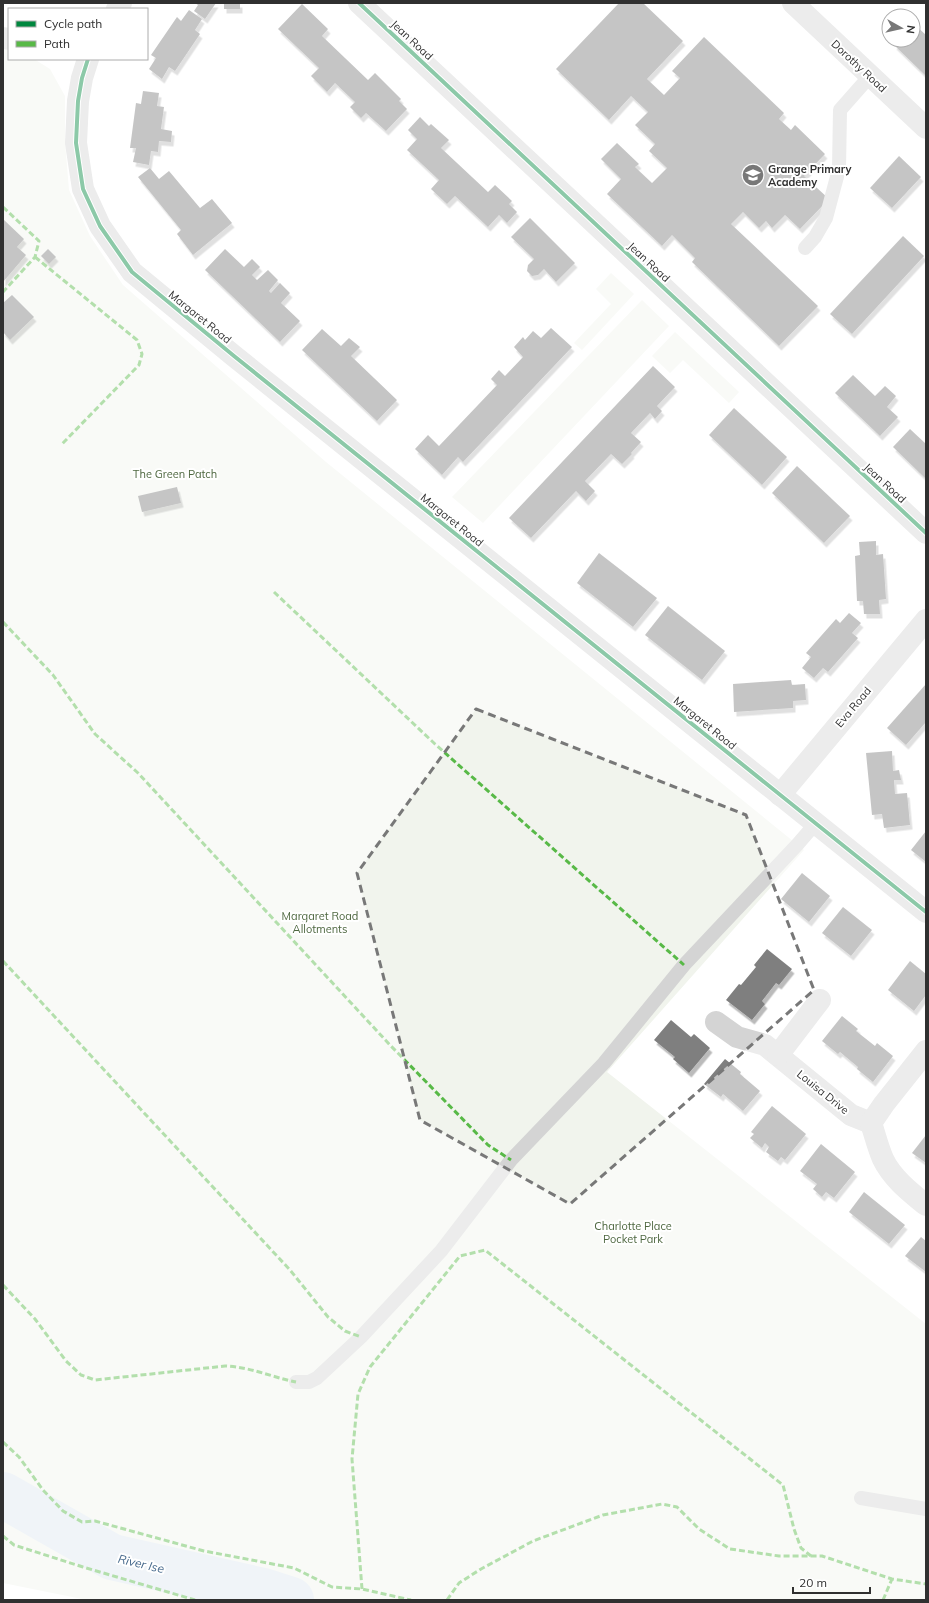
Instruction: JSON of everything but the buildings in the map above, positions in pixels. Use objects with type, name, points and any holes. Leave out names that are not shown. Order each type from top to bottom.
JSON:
[{"type":"street","name":"Jean Road","points":[[360,3],[926,533]]},
{"type":"street","name":"Dorothy Road","points":[[792,3],[926,128]]},
{"type":"street","name":"Margaret Road","points":[[85,68],[78,101],[76,142],[83,189],[100,226],[132,272],[234,356],[926,912]]},
{"type":"street","name":"Eva Road","points":[[780,795],[926,620]]},
{"type":"street","points":[[778,1055],[820,1000]]},
{"type":"street","name":"Louisa Drive","points":[[716,1022],[737,1036],[765,1045],[852,1115],[871,1123]]},
{"type":"street","points":[[926,1051],[884,1104],[871,1123],[883,1160],[908,1191],[926,1205]]},
{"type":"lane","points":[[805,248],[816,237],[826,218],[839,169],[840,110],[870,76]]},
{"type":"lane","points":[[296,1382],[309,1382],[317,1378],[361,1337],[441,1251],[511,1160],[604,1063],[684,965],[816,823]]},
{"type":"lane","points":[[862,1498],[926,1509]]},
{"type":"highlighted area","points":[[476,709],[746,815],[814,990],[570,1204],[420,1120],[357,873]]},
{"type":"green space","points":[[3,49],[8,50],[8,60],[36,60],[50,69],[65,96],[65,142],[69,190],[90,236],[123,285],[326,462],[804,850],[607,1072],[926,1324],[926,1600],[87,1600],[3,1583]]},
{"type":"green space","points":[[611,273],[634,294],[582,350],[574,343],[611,304],[596,289]]},
{"type":"green space","points":[[642,300],[669,326],[483,523],[452,497]]},
{"type":"green space","points":[[675,332],[739,392],[729,403],[683,360],[670,373],[652,356]]},
{"type":"waterway","name":"River Ise","points":[[3,1495],[112,1557],[263,1591],[291,1600]]},
{"type":"marked path","points":[[3,207],[39,241],[35,257],[3,292]]},
{"type":"marked path","points":[[35,257],[137,340],[142,354],[139,365],[62,444]]},
{"type":"marked path","points":[[274,592],[435,744],[684,965]]},
{"type":"marked path","points":[[3,622],[53,675],[95,734],[138,773],[390,1045],[488,1145],[511,1160]]},
{"type":"marked path","points":[[3,961],[290,1270],[328,1317],[345,1331],[361,1337]]},
{"type":"marked path","points":[[362,1589],[352,1459],[358,1394],[370,1367],[460,1256],[485,1250],[783,1485],[794,1529],[801,1548],[811,1556]]},
{"type":"marked path","points":[[3,1285],[35,1319],[66,1361],[81,1375],[95,1380],[225,1366],[252,1370],[296,1382]]},
{"type":"marked path","points":[[3,1442],[19,1457],[43,1490],[63,1511],[82,1522],[95,1521],[204,1551],[294,1568],[332,1587],[362,1589],[411,1600]]},
{"type":"marked path","points":[[447,1600],[459,1583],[481,1569],[533,1541],[603,1515],[662,1504],[677,1507],[699,1529],[730,1549],[779,1556],[822,1556],[892,1579],[926,1584]]},
{"type":"marked path","points":[[3,1536],[14,1545],[195,1600]]},
{"type":"marked path","points":[[883,1600],[892,1579]]},
{"type":"cycle path","points":[[359,3],[926,533]]},
{"type":"cycle path","points":[[88,60],[82,78],[78,101],[76,143],[83,189],[100,226],[132,272],[234,356],[926,912]]},
{"type":"place","name":"Grange Primary Academy","points":[[753,175]]},
{"type":"park label","name":"The Green Patch","points":[[175,474]]},
{"type":"park label","name":"Margaret Road Allotments","points":[[320,922]]},
{"type":"park label","name":"Charlotte Place Pocket Park","points":[[633,1232]]}]
